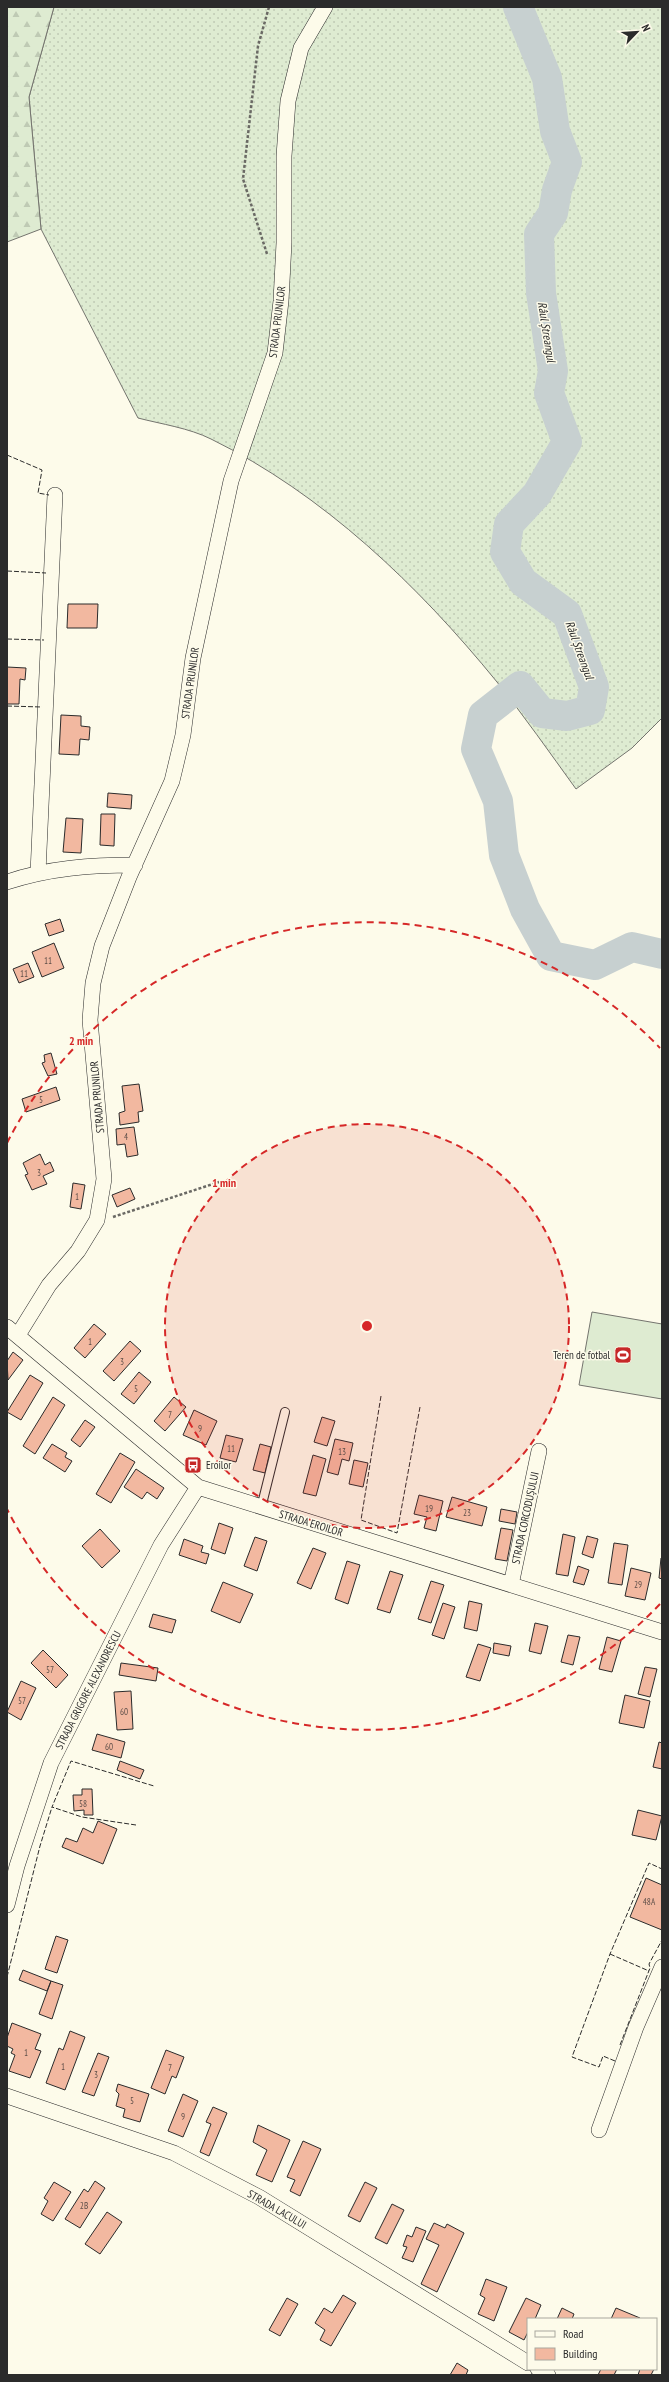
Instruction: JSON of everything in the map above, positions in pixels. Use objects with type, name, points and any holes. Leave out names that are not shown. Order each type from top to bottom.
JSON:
[{"type":"street","name":"STRADA PRUNILOR","points":[[12,1331],[78,1250],[97,1220],[104,1179],[90,1020],[93,983],[102,946],[134,865],[172,781],[183,735],[193,658],[231,481],[275,354],[282,294],[284,243],[284,156],[288,101],[301,48],[324,7]]},
{"type":"street","points":[[38,873],[55,495]]},
{"type":"street","points":[[7,882],[49,870],[99,865],[134,865]]},
{"type":"street","name":"STRADA EROILOR","points":[[12,1331],[198,1487],[261,1508],[662,1632]]},
{"type":"street","name":"STRADA CORCODUȘULUI","points":[[511,1585],[539,1451]]},
{"type":"street","name":"STRADA GRIGORE ALEXANDRESCU","points":[[7,1905],[17,1866],[51,1763],[161,1545],[198,1487]]},
{"type":"street","points":[[599,2130],[636,2027],[662,1967]]},
{"type":"street","name":"STRADA LACULUI","points":[[7,2096],[174,2153],[259,2197],[527,2362]]},
{"type":"lane","points":[[261,1508],[285,1412]]},
{"type":"path","points":[[268,256],[243,179],[258,46],[269,7]]},
{"type":"path","points":[[97,1220],[113,1217],[219,1182]]},
{"type":"green space","points":[[7,7],[54,7],[29,97],[41,229],[7,242]]},
{"type":"green space","points":[[54,7],[662,7],[662,718],[632,748],[576,789],[507,695],[467,646],[401,577],[330,514],[252,461],[211,439],[184,429],[138,418],[41,229],[29,97]]},
{"type":"green space","name":"Teren de fotbal","points":[[592,1312],[662,1324],[662,1399],[579,1385]]},
{"type":"building","points":[[68,604],[98,604],[97,628],[67,628]]},
{"type":"building","points":[[7,667],[26,668],[25,680],[20,679],[19,704],[7,704]]},
{"type":"building","points":[[61,715],[81,716],[81,726],[90,727],[89,740],[80,739],[79,755],[59,754]]},
{"type":"building","points":[[108,793],[132,795],[131,809],[107,807]]},
{"type":"building","points":[[101,814],[115,814],[114,846],[100,845]]},
{"type":"building","points":[[66,818],[83,819],[81,853],[63,852]]},
{"type":"building","points":[[60,919],[64,931],[49,936],[45,924]]},
{"type":"building","points":[[54,943],[64,968],[42,977],[32,952]]},
{"type":"building","points":[[28,963],[34,977],[19,983],[13,969]]},
{"type":"building","points":[[51,1053],[57,1074],[48,1076],[42,1063],[45,1062],[44,1055]]},
{"type":"building","points":[[139,1084],[143,1111],[138,1112],[139,1122],[120,1125],[119,1113],[125,1111],[122,1086]]},
{"type":"building","points":[[56,1087],[60,1100],[26,1112],[22,1099]]},
{"type":"building","points":[[134,1127],[138,1155],[127,1157],[125,1144],[117,1145],[116,1129]]},
{"type":"building","points":[[40,1154],[45,1165],[50,1162],[54,1171],[43,1176],[47,1184],[32,1190],[25,1175],[28,1174],[23,1163]]},
{"type":"building","points":[[73,1183],[85,1185],[81,1209],[70,1207]]},
{"type":"building","points":[[130,1188],[135,1199],[117,1207],[112,1195]]},
{"type":"building","points":[[94,1324],[106,1334],[85,1358],[74,1348]]},
{"type":"building","points":[[130,1341],[141,1351],[114,1381],[103,1371]]},
{"type":"building","points":[[13,1352],[23,1360],[8,1380],[7,1361]]},
{"type":"building","points":[[139,1372],[151,1382],[134,1404],[121,1394]]},
{"type":"building","points":[[30,1375],[43,1383],[21,1420],[7,1412]]},
{"type":"building","points":[[53,1397],[65,1405],[35,1454],[23,1446]]},
{"type":"building","points":[[174,1397],[186,1407],[165,1431],[154,1421]]},
{"type":"building","points":[[194,1410],[217,1421],[206,1445],[183,1435]]},
{"type":"building","points":[[322,1417],[335,1421],[327,1446],[314,1442]]},
{"type":"building","points":[[85,1420],[95,1427],[80,1447],[71,1440]]},
{"type":"building","points":[[226,1435],[243,1439],[236,1462],[220,1458]]},
{"type":"building","points":[[335,1439],[353,1443],[349,1461],[342,1459],[338,1475],[327,1472]]},
{"type":"building","points":[[52,1444],[67,1453],[65,1457],[72,1461],[65,1472],[43,1458]]},
{"type":"building","points":[[260,1444],[271,1447],[265,1473],[253,1470]]},
{"type":"building","points":[[120,1453],[135,1462],[111,1503],[96,1494]]},
{"type":"building","points":[[313,1455],[326,1459],[316,1496],[303,1493]]},
{"type":"building","points":[[354,1460],[368,1463],[363,1487],[349,1484]]},
{"type":"building","points":[[136,1469],[164,1488],[157,1499],[147,1492],[142,1499],[124,1487]]},
{"type":"building","points":[[419,1495],[443,1501],[436,1531],[424,1528],[427,1517],[414,1514]]},
{"type":"building","points":[[452,1497],[487,1507],[482,1526],[446,1517]]},
{"type":"building","points":[[501,1509],[517,1512],[515,1524],[499,1521]]},
{"type":"building","points":[[219,1523],[233,1528],[225,1554],[211,1549]]},
{"type":"building","points":[[501,1528],[513,1530],[507,1561],[495,1559]]},
{"type":"building","points":[[100,1529],[120,1551],[102,1568],[82,1546]]},
{"type":"building","points":[[563,1534],[575,1537],[568,1576],[556,1574]]},
{"type":"building","points":[[587,1536],[598,1539],[593,1558],[582,1554]]},
{"type":"building","points":[[255,1537],[267,1541],[257,1571],[244,1566]]},
{"type":"building","points":[[184,1539],[203,1546],[201,1552],[209,1554],[206,1564],[179,1555]]},
{"type":"building","points":[[614,1543],[628,1545],[622,1585],[608,1583]]},
{"type":"building","points":[[313,1548],[326,1553],[311,1589],[297,1583]]},
{"type":"building","points":[[662,1558],[662,1579],[659,1578]]},
{"type":"building","points":[[347,1561],[360,1565],[348,1604],[335,1599]]},
{"type":"building","points":[[578,1566],[589,1570],[584,1585],[573,1582]]},
{"type":"building","points":[[631,1568],[651,1573],[645,1600],[625,1596]]},
{"type":"building","points":[[390,1571],[403,1575],[390,1613],[377,1609]]},
{"type":"building","points":[[431,1581],[444,1585],[431,1623],[418,1619]]},
{"type":"building","points":[[223,1582],[253,1594],[240,1623],[211,1611]]},
{"type":"building","points":[[469,1601],[482,1604],[477,1631],[464,1628]]},
{"type":"building","points":[[443,1603],[455,1607],[444,1639],[432,1635]]},
{"type":"building","points":[[153,1614],[176,1620],[172,1633],[149,1627]]},
{"type":"building","points":[[535,1623],[548,1626],[541,1654],[529,1651]]},
{"type":"building","points":[[568,1635],[580,1637],[573,1665],[561,1662]]},
{"type":"building","points":[[607,1637],[621,1641],[612,1672],[599,1669]]},
{"type":"building","points":[[494,1643],[511,1646],[509,1656],[493,1653]]},
{"type":"building","points":[[478,1644],[491,1648],[480,1681],[466,1677]]},
{"type":"building","points":[[43,1650],[68,1675],[56,1688],[31,1663]]},
{"type":"building","points":[[121,1663],[158,1668],[156,1681],[119,1675]]},
{"type":"building","points":[[645,1667],[657,1669],[650,1697],[638,1694]]},
{"type":"building","points":[[21,1681],[36,1688],[21,1720],[7,1712]]},
{"type":"building","points":[[131,1691],[133,1729],[117,1730],[114,1692]]},
{"type":"building","points":[[625,1695],[650,1701],[644,1728],[619,1723]]},
{"type":"building","points":[[97,1734],[125,1742],[121,1758],[92,1750]]},
{"type":"building","points":[[659,1742],[662,1743],[662,1769],[653,1767]]},
{"type":"building","points":[[120,1761],[144,1770],[140,1779],[117,1770]]},
{"type":"building","points":[[82,1789],[92,1789],[93,1815],[84,1815],[84,1810],[74,1811],[73,1795],[82,1795]]},
{"type":"building","points":[[638,1810],[662,1816],[656,1840],[632,1835]]},
{"type":"building","points":[[98,1821],[117,1829],[103,1864],[62,1847],[66,1838],[77,1842],[83,1828],[93,1833]]},
{"type":"building","points":[[646,1878],[662,1885],[662,1930],[630,1917]]},
{"type":"building","points":[[56,1936],[68,1940],[57,1973],[45,1969]]},
{"type":"building","points":[[23,1970],[51,1981],[47,1991],[19,1980]]},
{"type":"building","points":[[51,1981],[63,1985],[52,2019],[39,2014]]},
{"type":"building","points":[[12,2023],[41,2034],[35,2049],[41,2051],[30,2078],[9,2071],[15,2055],[11,2053],[13,2049],[7,2046],[7,2038]]},
{"type":"building","points":[[70,2031],[85,2037],[65,2090],[46,2083],[59,2048],[63,2050]]},
{"type":"building","points":[[166,2050],[184,2057],[176,2078],[172,2076],[165,2094],[151,2088]]},
{"type":"building","points":[[98,2053],[109,2057],[94,2096],[82,2092]]},
{"type":"building","points":[[118,2084],[149,2094],[140,2122],[123,2117],[125,2109],[116,2106],[119,2094],[116,2091]]},
{"type":"building","points":[[183,2094],[198,2101],[183,2137],[168,2131]]},
{"type":"building","points":[[213,2107],[227,2113],[209,2156],[200,2152],[211,2124],[206,2122]]},
{"type":"building","points":[[258,2125],[290,2140],[272,2182],[256,2175],[267,2150],[253,2142]]},
{"type":"building","points":[[303,2141],[321,2149],[300,2196],[290,2191],[295,2180],[287,2177]]},
{"type":"building","points":[[95,2181],[105,2188],[80,2228],[65,2219],[84,2189],[88,2192]]},
{"type":"building","points":[[54,2182],[71,2192],[53,2221],[41,2214],[48,2201],[44,2198]]},
{"type":"building","points":[[365,2182],[377,2188],[360,2222],[348,2216]]},
{"type":"building","points":[[392,2204],[404,2210],[387,2244],[375,2238]]},
{"type":"building","points":[[107,2212],[122,2222],[100,2254],[85,2244]]},
{"type":"building","points":[[434,2223],[445,2228],[447,2224],[464,2233],[437,2292],[421,2284],[439,2245],[426,2239]]},
{"type":"building","points":[[416,2227],[426,2231],[413,2262],[402,2258],[407,2247],[403,2246],[407,2235],[412,2237]]},
{"type":"building","points":[[486,2279],[507,2287],[494,2321],[478,2314],[485,2298],[480,2295]]},
{"type":"building","points":[[343,2295],[356,2303],[331,2346],[320,2340],[325,2330],[315,2323],[324,2308],[332,2313]]},
{"type":"building","points":[[287,2298],[298,2304],[280,2336],[269,2330]]},
{"type":"building","points":[[526,2298],[541,2305],[535,2318],[527,2318],[527,2334],[524,2340],[509,2332]]},
{"type":"building","points":[[562,2308],[574,2314],[572,2318],[557,2318]]},
{"type":"building","points":[[616,2308],[640,2318],[611,2318]]},
{"type":"building","points":[[457,2363],[468,2370],[466,2375],[450,2375]]},
{"type":"building","points":[[600,2370],[616,2370],[614,2375],[598,2375]]},
{"type":"building","points":[[640,2370],[654,2370],[651,2375],[638,2375]]},
{"type":"waterway","name":"Râul Ștreangul","points":[[518,7],[547,78],[555,131],[567,162],[557,190],[553,213],[539,234],[541,293],[553,371],[549,393],[567,442],[537,494],[509,524],[505,552],[523,582],[567,614],[594,687],[590,710],[567,716],[542,713],[520,686],[483,715],[476,749],[498,801],[504,855],[525,909],[551,956],[595,965],[632,947],[662,954]]},
{"type":"fence","points":[[7,455],[42,470],[38,493],[49,495]]},
{"type":"fence","points":[[7,571],[46,573]]},
{"type":"fence","points":[[7,639],[44,640]]},
{"type":"fence","points":[[7,706],[42,707]]},
{"type":"fence","points":[[381,1396],[361,1520],[397,1533],[420,1407]]},
{"type":"fence","points":[[136,1825],[82,1817],[52,1807],[71,1761],[154,1786]]},
{"type":"fence","points":[[7,1977],[40,1846],[52,1807]]},
{"type":"fence","points":[[615,2061],[603,2056],[599,2067],[572,2057],[610,1954],[649,1863],[662,1869]]},
{"type":"fence","points":[[620,2045],[650,1968],[649,1964],[662,1940]]},
{"type":"fence","points":[[610,1954],[649,1971]]},
{"type":"place","name":"Teren de fotbal","points":[[623,1355]]},
{"type":"place","name":"Eroilor","points":[[193,1465]]}]
